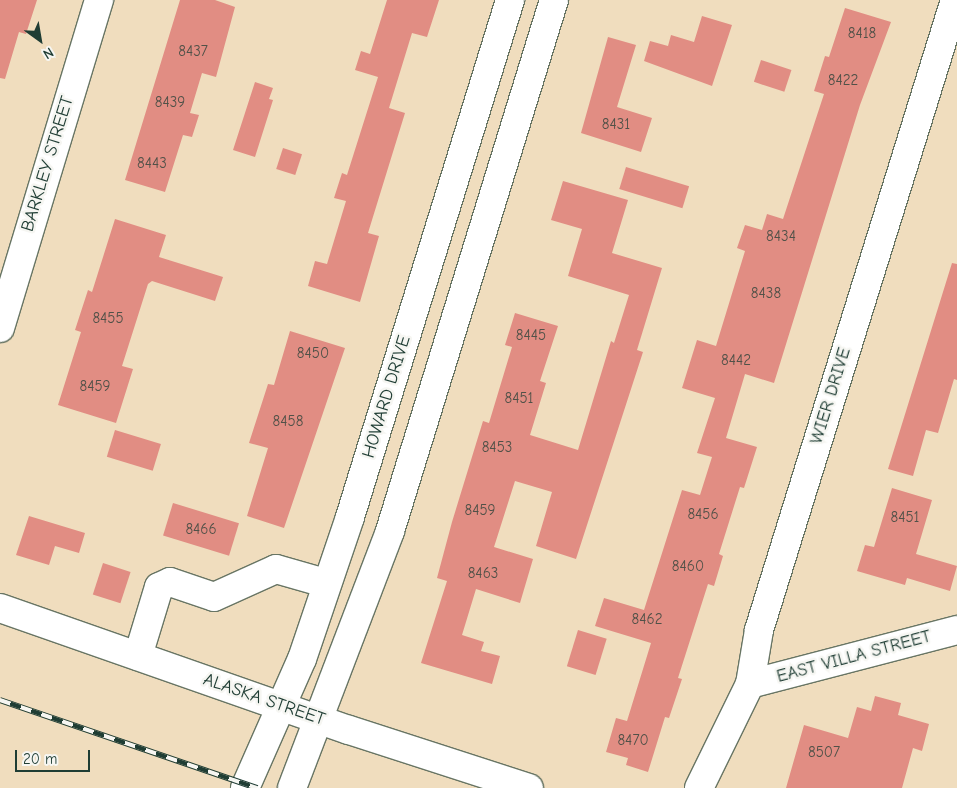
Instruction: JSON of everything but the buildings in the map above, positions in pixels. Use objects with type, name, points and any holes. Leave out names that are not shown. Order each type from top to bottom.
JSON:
[{"type":"street","name":"BARKLEY STREET","points":[[0,328],[99,0]]},
{"type":"street","name":"HOWARD DRIVE","points":[[245,788],[280,705],[302,659],[325,584],[350,517],[510,0]]},
{"type":"street","points":[[292,788],[320,719],[390,531],[554,0]]},
{"type":"street","name":"WIER DRIVE","points":[[699,788],[750,684],[759,630],[955,0]]},
{"type":"street","points":[[492,60],[532,72]]},
{"type":"street","points":[[138,656],[159,587],[170,582],[214,597],[276,569],[325,584]]},
{"type":"street","name":"ALASKA STREET","points":[[0,608],[320,719],[529,788]]},
{"type":"street","name":"EAST VILLA STREET","points":[[750,684],[957,630]]},
{"type":"railway","points":[[0,700],[257,788]]}]
